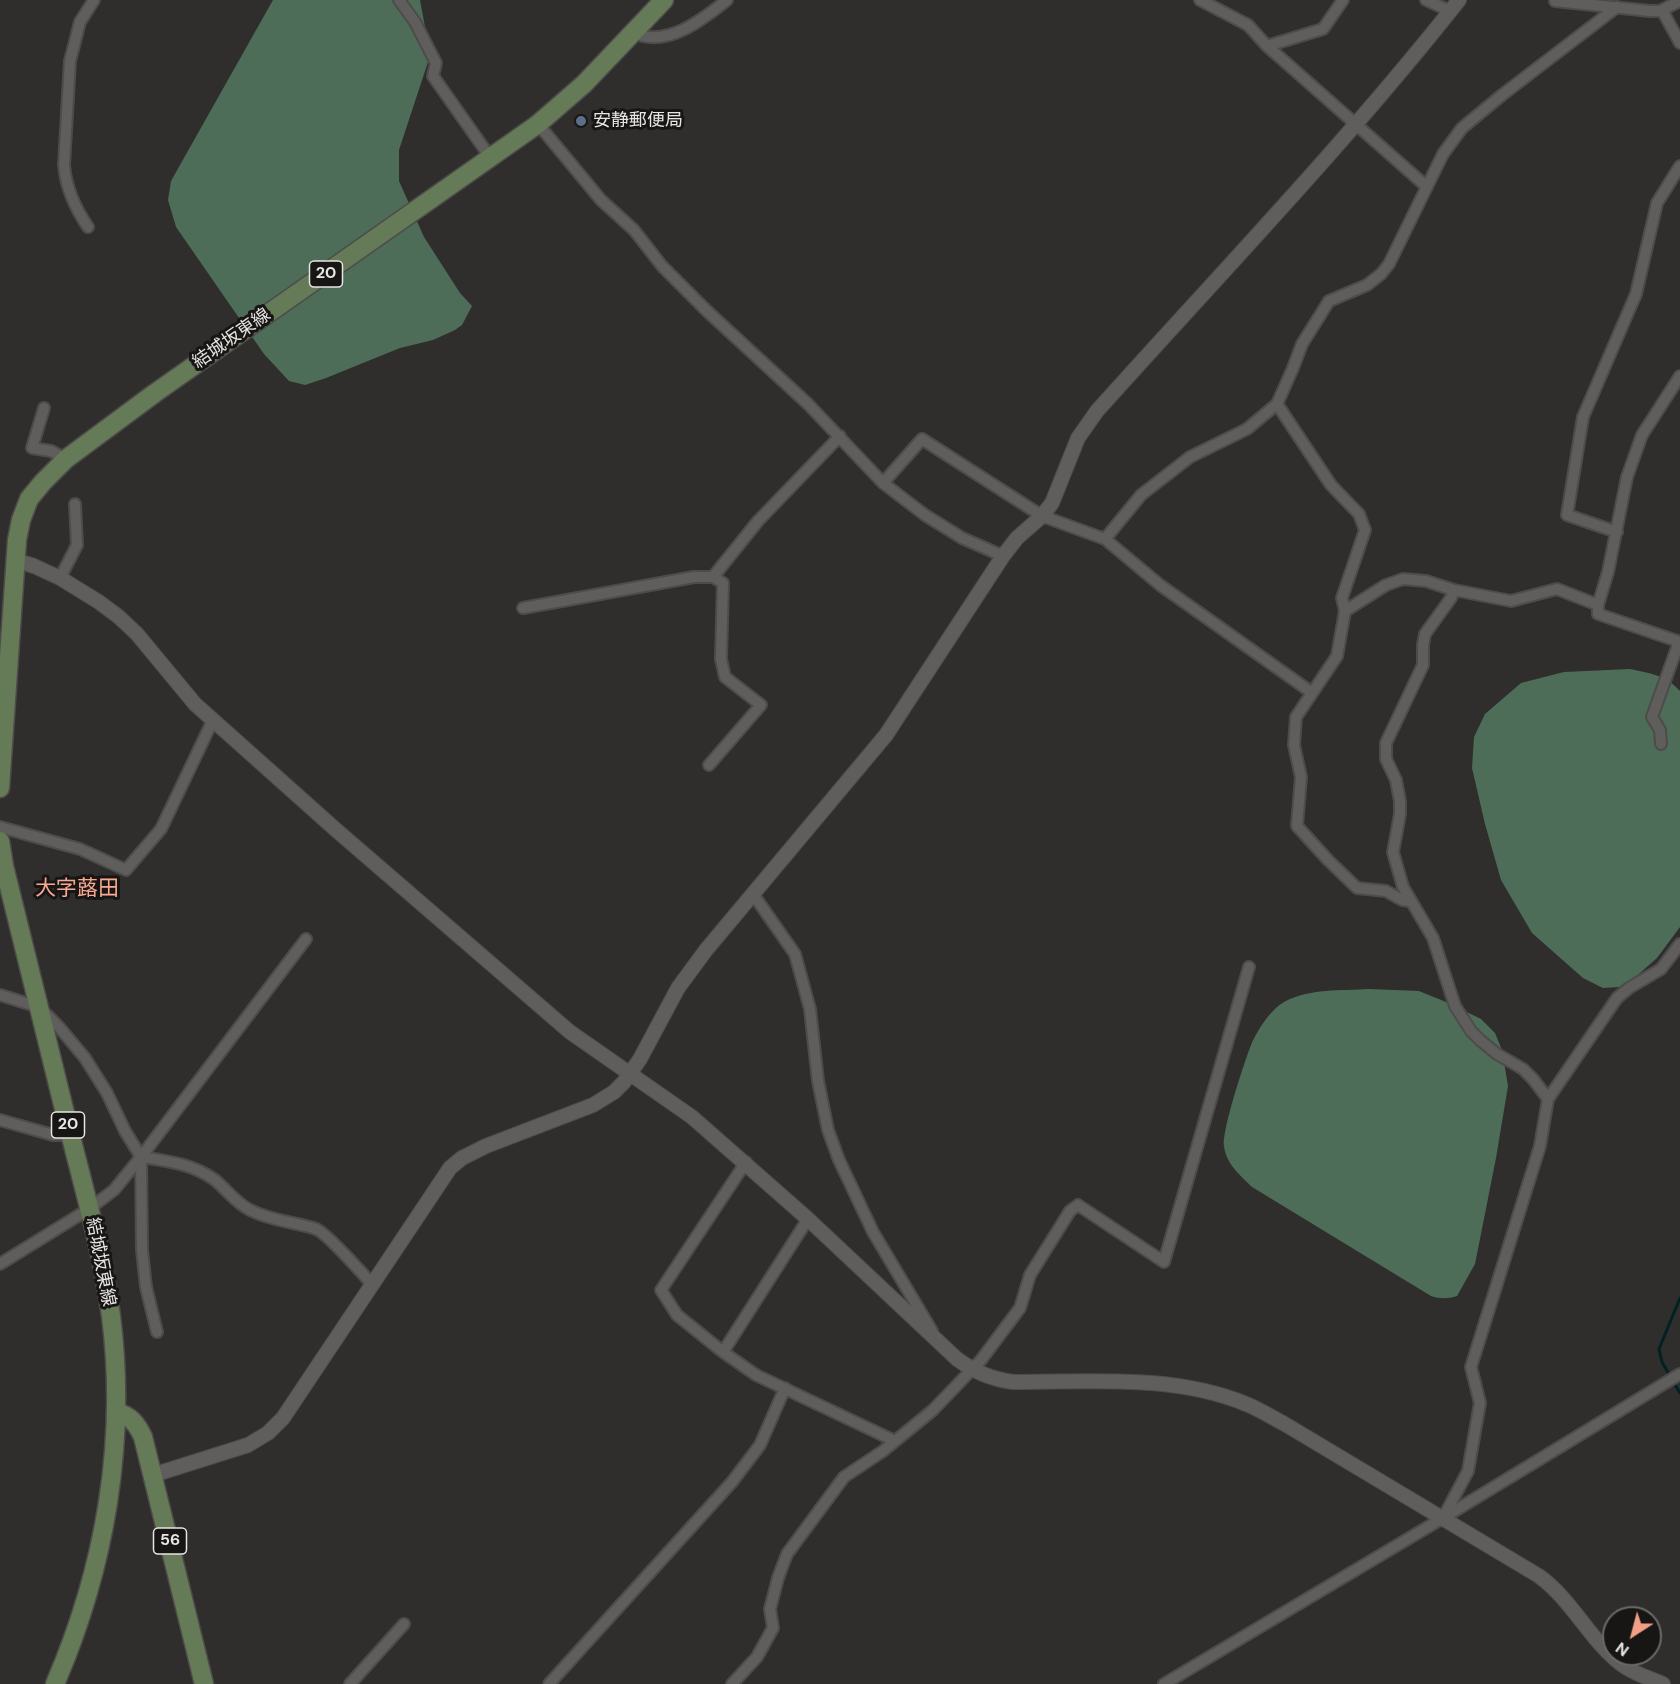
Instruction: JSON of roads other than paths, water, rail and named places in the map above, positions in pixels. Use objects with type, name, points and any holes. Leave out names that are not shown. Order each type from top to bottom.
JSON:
[{"type":"main road","name":"結城坂東線","points":[[0,788],[7,559],[26,506],[42,482],[66,459],[155,393],[538,124],[584,84],[664,0]]},
{"type":"main road","name":"結城坂東線","points":[[0,841],[4,866],[102,1264],[111,1317],[116,1380],[113,1467],[101,1547],[85,1606],[55,1684]]},
{"type":"main road","name":"56","points":[[116,1412],[128,1417],[140,1429],[204,1684]]},
{"type":"street","points":[[88,227],[71,198],[64,165],[70,61],[80,22],[94,0]]},
{"type":"street","points":[[399,0],[415,22],[436,63],[433,76],[490,157]]},
{"type":"street","points":[[634,33],[655,39],[668,36],[710,14],[727,0]]},
{"type":"street","points":[[1200,0],[1248,25],[1267,46],[1427,186]]},
{"type":"street","points":[[1267,46],[1323,29],[1343,0]]},
{"type":"street","points":[[153,1475],[248,1445],[268,1433],[283,1418],[450,1168],[462,1158],[486,1146],[594,1105],[614,1092],[630,1075],[678,988],[706,950],[886,735],[1003,556],[1017,538],[1042,516],[1052,503],[1078,438],[1097,411],[1409,62],[1455,5],[1426,0]]},
{"type":"street","points":[[1555,1],[1650,11],[1680,1]]},
{"type":"street","points":[[1667,5],[1680,43]]},
{"type":"street","points":[[1105,538],[1141,495],[1190,457],[1247,429],[1277,404],[1311,326],[1329,302],[1367,285],[1389,264],[1449,145],[1469,121],[1617,7]]},
{"type":"street","points":[[538,124],[601,200],[634,230],[662,266],[840,436],[883,483],[925,515],[962,538],[1003,556]]},
{"type":"street","points":[[1617,532],[1568,515],[1582,417],[1636,294],[1657,203],[1680,166]]},
{"type":"street","points":[[1661,744],[1660,730],[1652,717],[1680,642],[1598,614],[1598,605],[1608,572],[1627,477],[1642,435],[1680,376]]},
{"type":"street","points":[[1277,404],[1331,485],[1359,514],[1365,534],[1342,598],[1345,611],[1337,656],[1296,717],[1293,745],[1301,777],[1297,826],[1357,888],[1386,891],[1402,900],[1410,901]]},
{"type":"street","points":[[44,408],[32,448],[51,451],[66,459]]},
{"type":"street","points":[[713,576],[758,521],[840,436]]},
{"type":"street","points":[[883,483],[922,439],[1042,516],[1105,538],[1160,585],[1311,692]]},
{"type":"street","points":[[60,578],[77,546],[75,504]]},
{"type":"street","points":[[7,559],[34,566],[60,578],[119,617],[137,634],[195,704],[335,829],[570,1032],[692,1117],[746,1162],[939,1343],[972,1370],[998,1380],[1013,1382],[1165,1384],[1199,1390],[1247,1404],[1283,1423],[1549,1583],[1609,1654],[1635,1673],[1663,1684]]},
{"type":"street","points":[[523,608],[694,577],[713,576],[723,583],[721,659],[725,677],[760,705],[709,765]]},
{"type":"street","points":[[1345,611],[1386,585],[1403,579],[1426,581],[1454,590],[1511,601],[1557,589],[1598,605]]},
{"type":"street","points":[[1454,590],[1425,634],[1421,669],[1386,746],[1386,759],[1396,780],[1400,801],[1393,852],[1403,887],[1433,938],[1455,1006],[1471,1031],[1497,1054],[1523,1069],[1548,1099]]},
{"type":"street","points":[[0,827],[80,849],[126,870],[161,829],[213,720]]},
{"type":"street","points":[[753,894],[795,954],[810,1009],[818,1081],[828,1130],[839,1160],[873,1232],[939,1343]]},
{"type":"street","points":[[0,1264],[89,1209],[114,1190],[141,1158],[306,939]]},
{"type":"street","points":[[1443,1518],[1468,1471],[1480,1403],[1471,1367],[1540,1146],[1548,1099],[1617,998],[1661,969],[1680,944]]},
{"type":"street","points":[[732,1684],[757,1657],[773,1628],[770,1609],[787,1554],[844,1477],[884,1451],[933,1410],[972,1370],[1020,1308],[1030,1275],[1070,1211],[1078,1205],[1164,1262],[1249,967]]},
{"type":"street","points":[[0,995],[39,1007],[47,1013],[85,1058],[107,1092],[125,1131],[141,1158],[142,1250],[157,1332]]},
{"type":"street","points":[[0,1120],[53,1135],[70,1135]]},
{"type":"street","points":[[141,1158],[173,1161],[199,1170],[216,1181],[250,1210],[291,1224],[319,1230],[372,1284]]},
{"type":"street","points":[[746,1162],[662,1290],[677,1315],[756,1375],[895,1441]]},
{"type":"street","points":[[723,1352],[808,1219]]},
{"type":"street","points":[[1164,1684],[1680,1374]]},
{"type":"street","points":[[549,1684],[732,1482],[760,1445],[785,1388]]},
{"type":"street","points":[[350,1684],[404,1624]]},
{"type":"waterway","points":[[1670,1376],[1662,1362],[1659,1349],[1680,1298]]},
{"type":"waterway","points":[[1673,1382],[1680,1393]]},
{"type":"place","name":"安静郵便局","points":[[581,121]]},
{"type":"district","name":"大字蕗田","points":[[77,889]]}]
